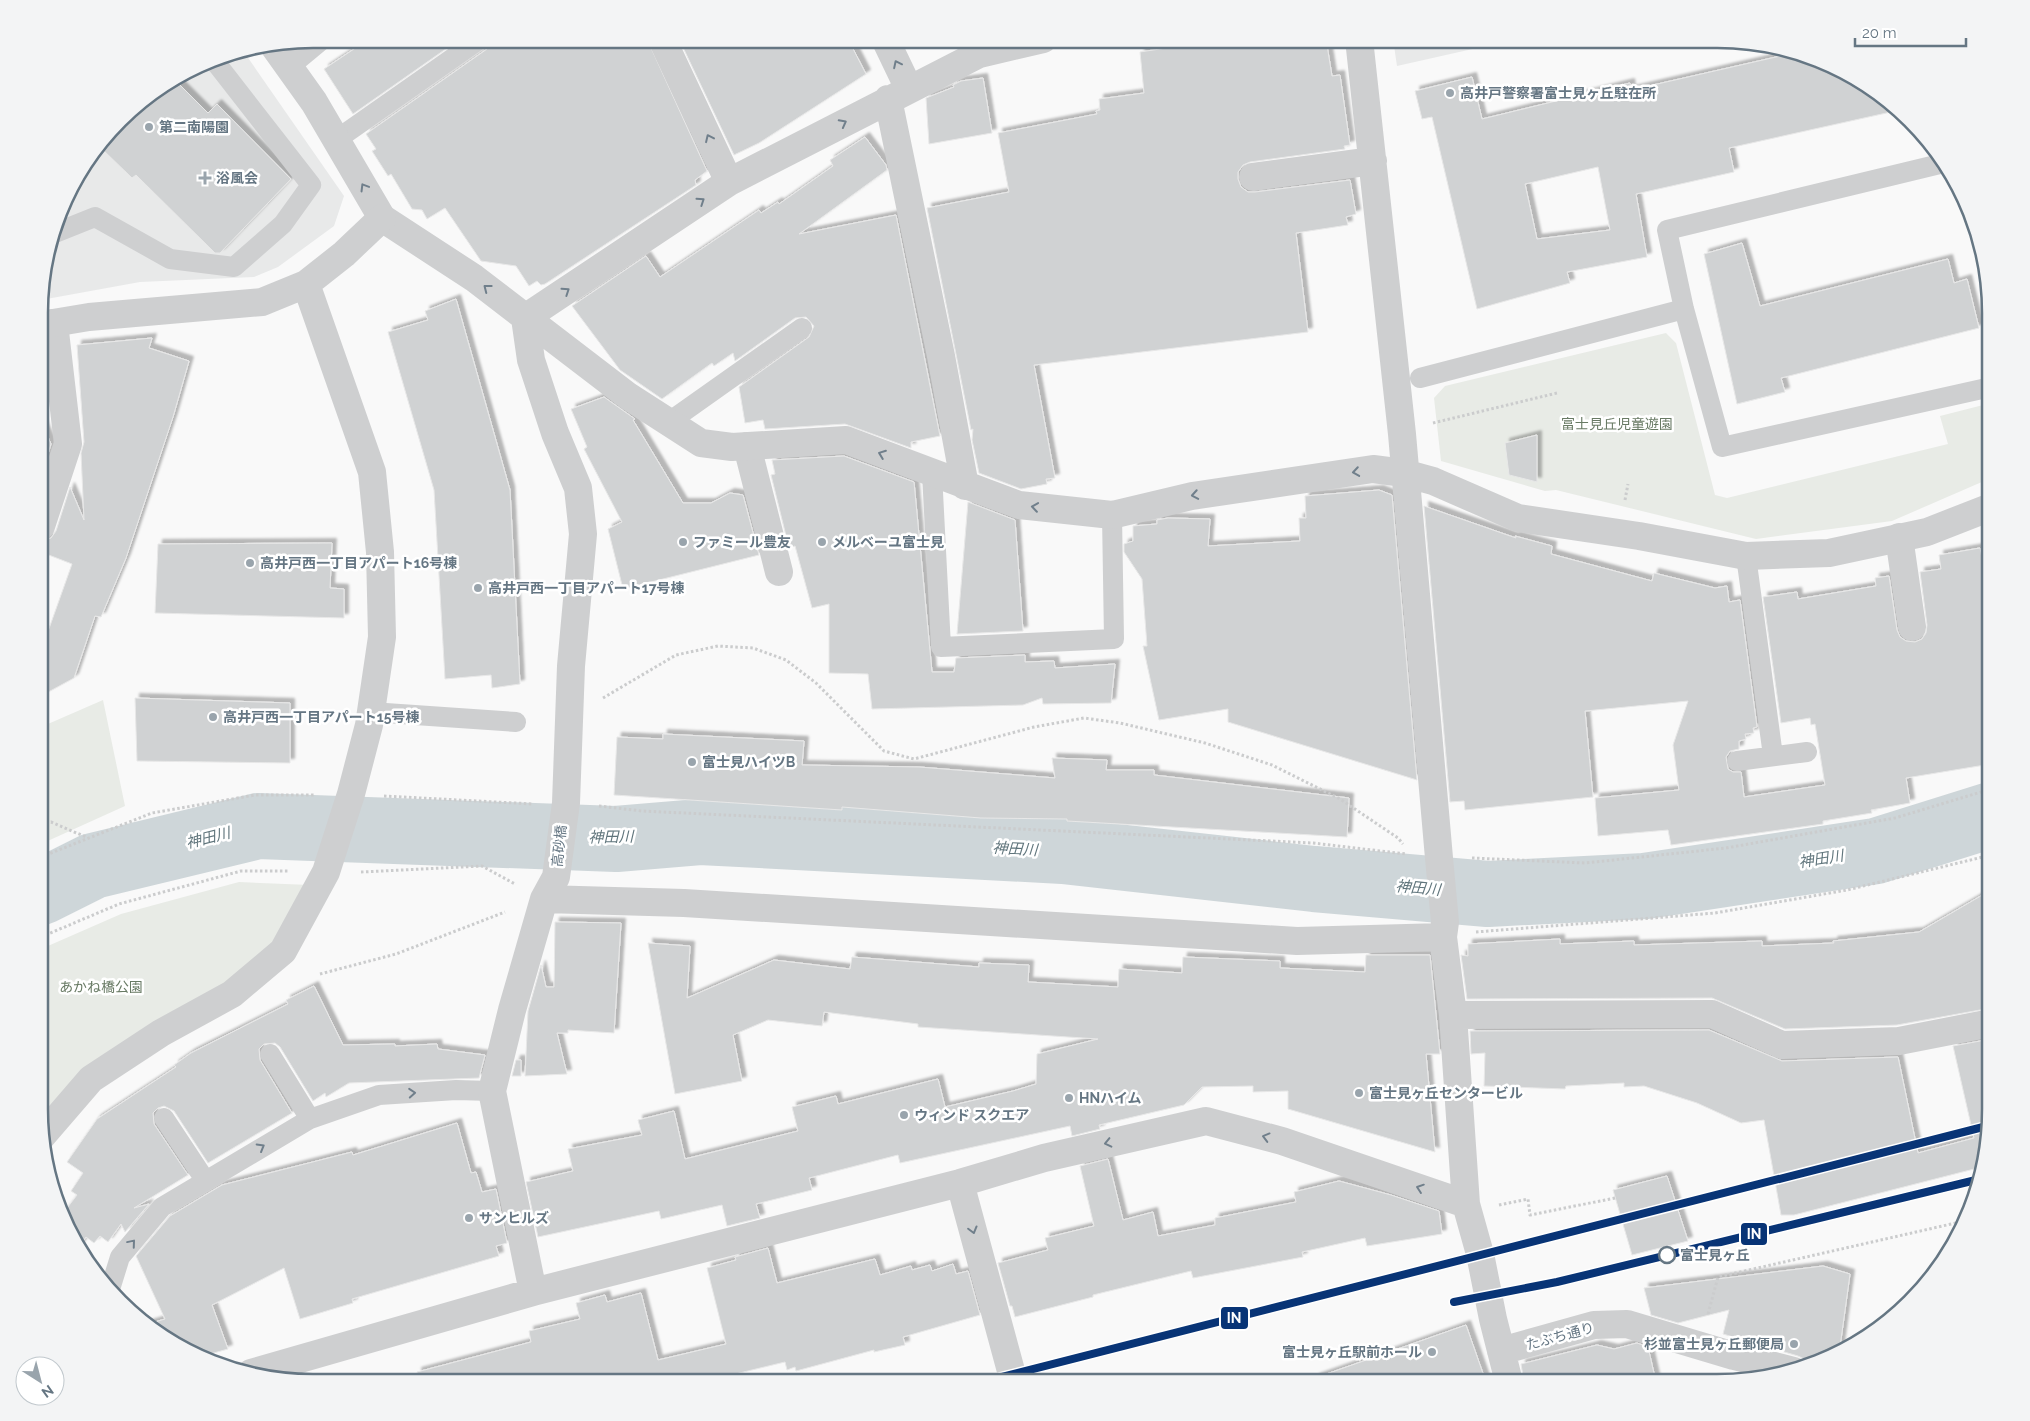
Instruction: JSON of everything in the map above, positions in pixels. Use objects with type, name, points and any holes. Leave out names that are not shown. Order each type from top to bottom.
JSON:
[{"type":"street","points":[[666,48],[729,182]]},
{"type":"street","points":[[887,48],[899,94],[941,356],[965,486]]},
{"type":"street","points":[[526,318],[729,182],[979,54],[1005,48]]},
{"type":"street","points":[[1360,48],[1401,432],[1453,1015],[1479,1205],[1480,1254],[1507,1374]]},
{"type":"street","points":[[281,57],[314,102],[382,218],[474,278],[628,396],[701,443],[732,447],[846,440],[1020,505],[1112,515],[1192,496],[1373,469],[1404,473],[1433,481],[1518,518],[1631,534],[1746,556],[1829,552],[1927,532],[1982,511]]},
{"type":"street","points":[[1253,177],[1373,161]]},
{"type":"street","points":[[48,505],[68,444],[48,324],[89,317],[262,302],[306,284],[344,254],[382,218]]},
{"type":"street","points":[[48,1129],[91,1079],[161,1033],[232,994],[283,951],[329,862],[348,801],[371,712],[382,637],[380,552],[372,472],[306,284]]},
{"type":"street","name":"高砂橋","points":[[492,1091],[512,1010],[550,888],[564,809],[570,666],[583,534],[578,488],[555,433],[530,360],[526,318]]},
{"type":"street","points":[[747,446],[780,572]]},
{"type":"street","points":[[1899,537],[1912,627]]},
{"type":"street","points":[[550,888],[684,903],[1297,941],[1444,929]]},
{"type":"street","points":[[1453,1015],[1712,1014],[1782,1045],[1899,1041],[1982,1025]]},
{"type":"street","points":[[492,1091],[533,1292]]},
{"type":"street","points":[[266,1369],[533,1292],[960,1183],[1044,1158],[1206,1121],[1282,1141],[1479,1205]]},
{"type":"street","points":[[960,1183],[1012,1374]]},
{"type":"street","name":"たぶち通り","points":[[1501,1351],[1594,1325],[1627,1324],[1699,1346],[1776,1366]]},
{"type":"lane","points":[[281,57],[302,48]]},
{"type":"lane","points":[[336,140],[467,48]]},
{"type":"lane","points":[[61,230],[96,217],[170,259],[234,268],[283,224],[311,185],[217,66]]},
{"type":"lane","points":[[1938,165],[1667,230],[1684,309],[1722,447],[1982,389]]},
{"type":"lane","points":[[1420,378],[1684,309]]},
{"type":"lane","points":[[669,422],[802,328]]},
{"type":"lane","points":[[932,473],[941,647],[1114,639],[1112,515]]},
{"type":"lane","points":[[1746,556],[1773,756]]},
{"type":"lane","points":[[371,712],[516,722]]},
{"type":"lane","points":[[1737,761],[1807,752]]},
{"type":"lane","points":[[270,1054],[310,1119]]},
{"type":"lane","points":[[112,1282],[120,1258],[162,1207],[310,1119],[378,1095],[456,1090],[492,1091]]},
{"type":"lane","points":[[164,1118],[205,1180]]},
{"type":"path","points":[[1401,432],[1558,393]]},
{"type":"path","points":[[569,716],[676,655],[718,646],[753,648],[786,660],[816,683],[884,751],[914,759],[1034,727],[1084,718],[1120,723],[1205,743],[1272,765],[1340,799],[1398,838],[1410,854],[1410,861]]},
{"type":"path","points":[[1440,866],[1585,863],[1726,848],[1895,818],[1982,792]]},
{"type":"path","points":[[48,854],[152,813],[256,795],[348,801],[497,803],[564,809],[642,810],[1313,843],[1410,854]]},
{"type":"path","points":[[48,823],[51,822],[86,838]]},
{"type":"path","points":[[1444,929],[1508,928],[1715,913],[1847,890],[1982,857]]},
{"type":"path","points":[[320,974],[396,954],[550,888]]},
{"type":"path","points":[[1479,1205],[1528,1199],[1530,1215],[1615,1198]]},
{"type":"path","points":[[1699,1346],[1718,1277],[1956,1223]]},
{"type":"shaded area","points":[[1394,48],[1477,48],[1397,66]]},
{"type":"shaded area","name":"浴風会","points":[[247,56],[344,196],[334,226],[278,267],[254,277],[140,282],[48,299],[57,244],[75,195],[102,151],[125,125],[151,102],[195,75]]},
{"type":"green space","name":"富士見丘児童遊園","points":[[1666,333],[1676,343],[1715,495],[1727,498],[1948,444],[1940,416],[1982,405],[1982,482],[1892,521],[1756,539],[1556,490],[1545,491],[1441,461],[1434,398],[1445,386]]},
{"type":"green space","points":[[103,700],[125,806],[48,841],[48,724]]},
{"type":"green space","name":"あかね橋公園","points":[[239,882],[310,885],[272,945],[223,985],[84,1069],[48,1108],[48,946],[121,914]]},
{"type":"building","points":[[356,48],[447,48],[353,114],[324,69]]},
{"type":"building","points":[[651,48],[707,171],[695,180],[696,185],[545,284],[541,285],[537,281],[529,286],[516,266],[481,261],[445,208],[427,219],[422,210],[412,209],[391,174],[388,176],[372,151],[376,149],[366,134],[487,49]]},
{"type":"building","points":[[683,48],[853,48],[866,74],[759,143],[734,155]]},
{"type":"building","points":[[1166,48],[1327,48],[1332,76],[1340,75],[1350,145],[1344,146],[1345,149],[1250,162],[1243,165],[1238,172],[1238,179],[1241,187],[1248,192],[1350,180],[1356,214],[1346,217],[1348,225],[1296,233],[1308,332],[1034,365],[1055,478],[1046,479],[1047,484],[1021,489],[979,473],[972,440],[973,429],[971,430],[927,208],[1009,192],[998,133],[1097,114],[1096,111],[1100,110],[1099,99],[1144,93],[1140,52]]},
{"type":"building","points":[[1781,56],[1803,62],[1835,75],[1865,92],[1891,112],[1729,148],[1734,172],[1636,194],[1647,257],[1567,272],[1570,283],[1477,309],[1432,117],[1422,119],[1415,91],[1472,77],[1482,119],[1630,83],[1631,90]],"holes":[[[1598,167],[1610,230],[1537,239],[1525,184]]]},
{"type":"building","points":[[983,78],[992,133],[929,144],[926,98],[954,87],[953,85],[961,81]]},
{"type":"building","points":[[179,84],[208,113],[217,104],[291,179],[220,253],[215,253],[136,175],[132,178],[103,150],[138,113]]},
{"type":"building","points":[[865,137],[886,165],[887,170],[799,234],[896,215],[940,436],[911,442],[911,448],[845,424],[765,429],[763,420],[745,423],[739,387],[809,337],[814,326],[806,317],[795,318],[735,361],[733,353],[714,366],[712,363],[662,399],[620,370],[572,306],[646,256],[660,277],[759,210],[761,213],[778,202],[779,204],[833,166],[830,160]]},
{"type":"building","points":[[1742,243],[1760,306],[1948,259],[1954,283],[1967,279],[1979,328],[1781,378],[1785,392],[1737,404],[1704,254]]},
{"type":"building","points":[[456,299],[510,490],[520,684],[492,688],[491,675],[445,679],[434,490],[388,332],[428,320],[425,311]]},
{"type":"building","points":[[152,338],[149,348],[189,361],[173,417],[126,558],[101,617],[95,616],[74,678],[48,692],[48,631],[72,564],[48,555],[48,539],[56,531],[70,487],[84,520],[81,453],[84,442],[77,345]]},
{"type":"building","points":[[604,397],[635,419],[633,420],[683,503],[711,503],[730,493],[743,495],[759,555],[623,589],[608,529],[622,522],[584,449],[587,447],[571,409]]},
{"type":"building","points":[[1537,435],[1537,482],[1509,475],[1505,443]]},
{"type":"building","points":[[48,437],[51,444],[48,454]]},
{"type":"building","points":[[844,456],[914,482],[932,672],[954,672],[956,658],[1025,655],[1025,662],[1054,661],[1055,668],[1115,664],[1111,703],[1043,704],[1042,698],[1023,705],[872,709],[868,674],[829,673],[829,604],[812,608],[795,546],[789,548],[771,475],[775,474],[772,460]]},
{"type":"building","points":[[1379,490],[1392,495],[1417,780],[1228,722],[1228,709],[1159,720],[1143,646],[1147,646],[1142,579],[1124,552],[1124,544],[1133,541],[1133,526],[1157,524],[1157,520],[1168,518],[1210,519],[1208,546],[1300,541],[1299,518],[1306,518],[1305,496]]},
{"type":"building","points":[[968,502],[1015,520],[1023,631],[957,634]]},
{"type":"building","points":[[1424,506],[1516,538],[1515,536],[1552,546],[1551,554],[1652,581],[1654,573],[1715,588],[1727,586],[1729,602],[1740,600],[1757,727],[1753,728],[1754,733],[1745,734],[1746,739],[1739,741],[1739,749],[1730,751],[1726,757],[1728,769],[1733,772],[1741,772],[1744,797],[1825,785],[1815,724],[1811,725],[1810,718],[1781,723],[1763,597],[1797,592],[1798,599],[1876,586],[1875,578],[1889,576],[1897,630],[1900,637],[1906,641],[1915,642],[1922,639],[1926,633],[1927,625],[1920,572],[1941,569],[1939,555],[1980,548],[1982,558],[1982,765],[1906,778],[1910,803],[1871,810],[1872,813],[1823,821],[1823,824],[1671,845],[1668,830],[1598,836],[1595,798],[1679,790],[1673,745],[1688,701],[1585,711],[1593,797],[1465,810],[1464,801],[1450,802]]},
{"type":"building","name":"高井戸西一丁目アパート16号棟","points":[[332,543],[330,588],[344,589],[344,618],[155,613],[158,544]]},
{"type":"building","name":"高井戸西一丁目アパート15号棟","points":[[135,698],[290,703],[290,763],[137,761]]},
{"type":"building","points":[[663,734],[804,741],[802,765],[919,767],[1055,778],[1052,758],[1107,760],[1106,770],[1154,770],[1154,775],[1349,798],[1347,837],[1067,821],[1067,819],[981,818],[842,807],[842,810],[614,795],[617,737],[663,739]]},
{"type":"building","points":[[1982,895],[1982,1010],[1897,1025],[1785,1029],[1712,998],[1467,999],[1461,955],[1468,956],[1468,944],[1560,939],[1560,944],[1634,941],[1634,945],[1762,941],[1762,946],[1834,943],[1833,941],[1919,932]]},
{"type":"building","points":[[555,922],[621,923],[614,1033],[568,1030],[568,1033],[557,1033],[567,1074],[525,1076],[528,1011],[541,965],[546,987],[554,987]]},
{"type":"building","points":[[648,943],[690,946],[687,998],[774,960],[850,969],[852,957],[979,967],[979,963],[1029,965],[1028,982],[1118,987],[1119,969],[1182,973],[1183,957],[1280,961],[1280,968],[1365,972],[1366,955],[1430,955],[1440,1054],[1426,1054],[1435,1152],[1288,1109],[1288,1091],[1253,1092],[1253,1086],[1202,1087],[1184,1105],[1099,1125],[1100,1129],[1072,1136],[1070,1126],[900,1163],[898,1155],[809,1178],[812,1190],[756,1204],[760,1218],[727,1226],[722,1205],[661,1219],[659,1211],[538,1237],[526,1182],[573,1171],[568,1149],[642,1135],[638,1120],[674,1111],[685,1159],[798,1131],[792,1107],[836,1096],[838,1104],[938,1079],[945,1107],[1013,1091],[1036,1084],[1037,1054],[1098,1039],[918,1027],[918,1024],[824,1012],[822,1026],[768,1020],[733,1035],[742,1081],[675,1094]]},
{"type":"building","points":[[314,986],[343,1045],[395,1044],[395,1046],[437,1044],[438,1049],[485,1055],[479,1078],[349,1083],[326,1097],[325,1093],[313,1101],[280,1047],[275,1043],[264,1044],[259,1049],[260,1060],[292,1113],[208,1163],[174,1111],[164,1106],[158,1108],[153,1113],[154,1124],[188,1175],[134,1208],[149,1204],[125,1232],[121,1224],[108,1242],[100,1236],[94,1243],[86,1237],[83,1241],[67,1208],[77,1195],[71,1191],[83,1173],[67,1162],[97,1119],[176,1067],[174,1065],[191,1053],[288,1004],[286,1000]]},
{"type":"building","points":[[1709,1030],[1782,1061],[1898,1057],[1918,1153],[1974,1138],[1953,1046],[1982,1041],[1982,1126],[1975,1169],[1794,1215],[1781,1215],[1764,1120],[1741,1123],[1697,1103],[1644,1086],[1624,1087],[1624,1083],[1566,1086],[1565,1089],[1484,1086],[1485,1053],[1471,1054],[1470,1031]]},
{"type":"building","points":[[516,1060],[521,1060],[521,1076],[512,1076]]},
{"type":"building","points":[[457,1123],[471,1173],[476,1172],[482,1192],[496,1189],[507,1243],[496,1246],[499,1256],[352,1299],[353,1303],[300,1319],[284,1268],[212,1305],[228,1349],[212,1353],[180,1338],[155,1322],[165,1319],[136,1256],[170,1216],[222,1185],[352,1152],[353,1155]]},
{"type":"building","points":[[1108,1159],[1123,1220],[1153,1212],[1158,1236],[1215,1225],[1215,1218],[1296,1202],[1294,1192],[1339,1181],[1391,1195],[1439,1211],[1442,1234],[1367,1246],[1365,1238],[1302,1252],[1303,1257],[1193,1278],[1191,1271],[1093,1295],[1093,1297],[1015,1317],[998,1263],[1048,1250],[1045,1238],[1094,1226],[1080,1166]]},
{"type":"building","points":[[1667,1176],[1688,1241],[1632,1255],[1613,1190]]},
{"type":"building","points":[[768,1248],[777,1283],[875,1259],[880,1275],[911,1266],[912,1270],[930,1265],[932,1271],[953,1264],[956,1274],[968,1271],[980,1315],[903,1337],[905,1345],[874,1352],[874,1350],[796,1371],[795,1367],[787,1370],[785,1362],[735,1374],[417,1374],[417,1372],[531,1342],[529,1331],[580,1319],[576,1303],[605,1295],[607,1302],[641,1293],[658,1360],[726,1344],[707,1268],[736,1260],[735,1257]]},
{"type":"building","points":[[1823,1266],[1850,1274],[1841,1343],[1804,1359],[1723,1334],[1729,1310],[1678,1323],[1651,1315],[1644,1288]]},
{"type":"building","name":"富士見ヶ丘駅前ホール","points":[[1466,1325],[1483,1374],[1326,1374]]},
{"type":"building","points":[[1637,1343],[1648,1347],[1654,1374],[1523,1374],[1521,1364],[1597,1345],[1614,1349]]},
{"type":"waterway","name":"神田川","points":[[48,888],[93,866],[258,826],[616,839],[700,832],[1063,851],[1314,879],[1488,894],[1645,886],[1876,851],[1982,818]]},
{"type":"transit line","name":"IN","points":[[1013,1374],[1982,1127]]},
{"type":"transit line","name":"IN","points":[[1454,1302],[1557,1282],[1972,1181]]},
{"type":"place","name":"高井戸警察署富士見ヶ丘駐在所","points":[[1450,93]]},
{"type":"place","name":"第二南陽園","points":[[149,127]]},
{"type":"place","name":"浴風会","points":[[205,178]]},
{"type":"place","name":"ファミール豊友","points":[[683,542]]},
{"type":"place","name":"メルベーユ富士見","points":[[822,542]]},
{"type":"place","name":"高井戸西一丁目アパート16号棟","points":[[250,563]]},
{"type":"place","name":"高井戸西一丁目アパート17号棟","points":[[478,588]]},
{"type":"place","name":"高井戸西一丁目アパート15号棟","points":[[213,717]]},
{"type":"place","name":"富士見ハイツB","points":[[692,762]]},
{"type":"place","name":"富士見ヶ丘センタービル","points":[[1359,1093]]},
{"type":"place","name":"HNハイム","points":[[1069,1098]]},
{"type":"place","name":"ウィンド スクエア","points":[[904,1115]]},
{"type":"place","name":"サンヒルズ","points":[[469,1218]]},
{"type":"place","name":"富士見ヶ丘","points":[[1667,1255]]},
{"type":"place","name":"杉並富士見ヶ丘郵便局","points":[[1794,1344]]},
{"type":"place","name":"富士見ヶ丘駅前ホール","points":[[1432,1352]]}]
